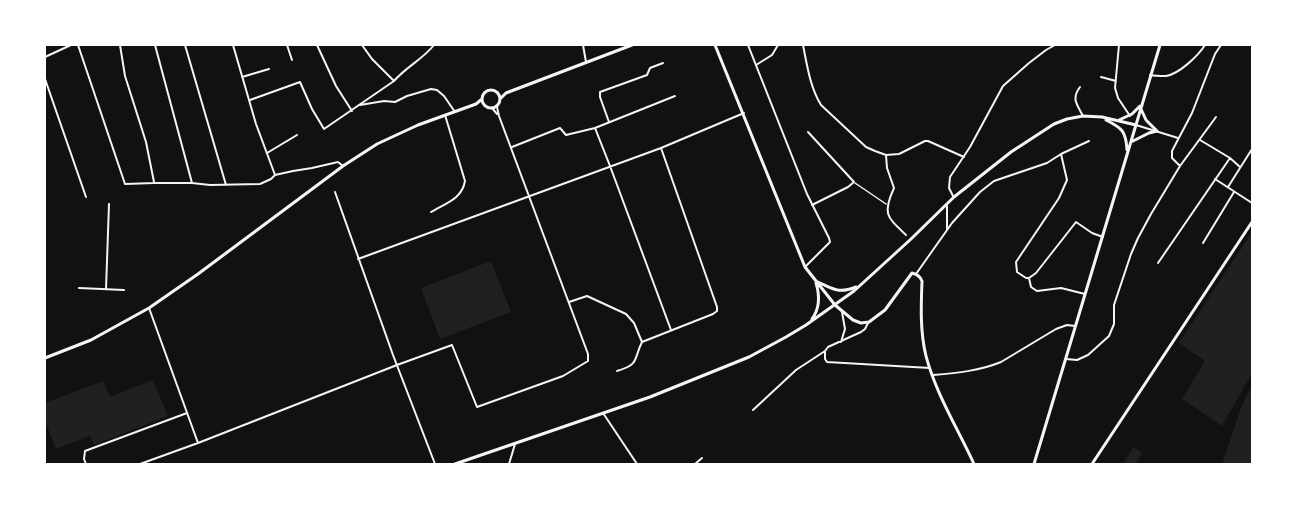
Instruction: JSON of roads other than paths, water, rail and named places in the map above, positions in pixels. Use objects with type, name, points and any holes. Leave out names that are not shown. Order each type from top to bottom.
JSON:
[{"type":"street","points":[[45,57],[71,45]]},
{"type":"street","points":[[78,45],[125,184],[260,184],[275,175],[293,171],[339,162],[343,166]]},
{"type":"street","points":[[120,45],[125,76],[151,161],[154,183]]},
{"type":"street","points":[[155,45],[192,183]]},
{"type":"street","points":[[185,45],[226,185]]},
{"type":"street","points":[[233,45],[256,124],[275,175]]},
{"type":"street","points":[[286,45],[292,60]]},
{"type":"street","points":[[316,45],[336,86],[352,111]]},
{"type":"street","points":[[362,45],[372,59],[394,81]]},
{"type":"street","points":[[250,100],[300,82],[324,129],[394,81],[434,45]]},
{"type":"street","points":[[583,45],[586,62]]},
{"type":"street","points":[[484,105],[483,95],[488,91],[506,93],[632,45]]},
{"type":"street","points":[[715,45],[805,267],[842,312],[858,322],[868,322]]},
{"type":"street","points":[[748,45],[812,205],[830,242],[805,267]]},
{"type":"street","points":[[756,65],[772,55],[778,45]]},
{"type":"street","points":[[803,45],[816,97],[821,105],[866,147],[886,155],[899,154],[928,141],[964,157]]},
{"type":"street","points":[[954,197],[949,188],[950,177],[964,157],[1003,86],[1054,45]]},
{"type":"street","points":[[1119,45],[1115,88],[1118,98],[1130,116]]},
{"type":"street","points":[[1034,464],[1160,45]]},
{"type":"street","points":[[1150,75],[1162,76],[1174,73],[1188,63],[1205,45]]},
{"type":"street","points":[[1180,166],[1172,156],[1178,138],[1221,45]]},
{"type":"street","points":[[609,122],[600,92],[647,75],[650,68],[663,63]]},
{"type":"street","points":[[242,77],[269,69]]},
{"type":"street","points":[[1101,77],[1116,81]]},
{"type":"street","points":[[45,79],[86,197]]},
{"type":"street","points":[[1080,87],[1075,96],[1083,116]]},
{"type":"street","points":[[357,105],[384,101],[395,102],[431,88],[444,96],[455,112]]},
{"type":"street","points":[[498,93],[500,99]]},
{"type":"street","points":[[140,464],[452,345],[477,407],[563,376],[588,361],[588,354],[499,116],[497,107],[500,99],[506,93]]},
{"type":"street","points":[[511,147],[560,128],[566,135],[594,128],[675,96]]},
{"type":"street","points":[[45,358],[92,340],[149,308],[343,166],[377,144],[476,104],[483,99]]},
{"type":"street","points":[[1117,121],[1130,116],[1142,102]]},
{"type":"street","points":[[476,104],[492,108],[499,116]]},
{"type":"street","points":[[492,108],[497,107]]},
{"type":"street","points":[[1140,108],[1146,120],[1157,131]]},
{"type":"street","points":[[358,259],[661,148],[744,113]]},
{"type":"street","points":[[431,212],[457,197],[464,190],[465,181],[445,115]]},
{"type":"street","points":[[455,464],[650,397],[749,357],[786,337],[861,285],[954,197],[1011,152],[1039,132],[1067,118],[1102,117],[1178,138]]},
{"type":"street","points":[[1102,117],[1120,127],[1127,138],[1128,154]]},
{"type":"street","points":[[1066,360],[1077,360],[1088,355],[1109,336],[1114,324],[1114,305],[1134,246],[1150,214],[1180,166],[1216,117]]},
{"type":"street","points":[[594,128],[671,330]]},
{"type":"street","points":[[1131,142],[1157,131]]},
{"type":"street","points":[[808,132],[854,182],[886,204],[890,220],[906,235]]},
{"type":"street","points":[[267,153],[297,135]]},
{"type":"street","points":[[1200,140],[1230,158],[1240,167]]},
{"type":"street","points":[[916,274],[947,230],[980,192],[994,182],[1047,163],[1089,141]]},
{"type":"street","points":[[642,342],[717,311],[661,148]]},
{"type":"street","points":[[1228,187],[1252,150]]},
{"type":"street","points":[[1029,278],[1017,272],[1016,262],[1059,198],[1067,180],[1061,154]]},
{"type":"street","points":[[886,155],[887,168],[894,189],[886,204]]},
{"type":"street","points":[[1158,263],[1230,158]]},
{"type":"street","points":[[1215,179],[1252,203]]},
{"type":"street","points":[[812,205],[854,182]]},
{"type":"street","points":[[335,192],[435,464]]},
{"type":"street","points":[[1203,243],[1234,192]]},
{"type":"street","points":[[106,289],[109,204]]},
{"type":"street","points":[[947,204],[947,230]]},
{"type":"street","points":[[1029,278],[1036,273],[1076,222],[1092,233],[1103,237]]},
{"type":"street","points":[[1092,464],[1252,222]]},
{"type":"street","points":[[753,410],[796,370],[828,347],[861,332],[868,322],[885,310],[912,273],[921,277],[922,281],[923,337],[926,356],[946,408],[974,464]]},
{"type":"street","points":[[1029,278],[1031,288],[1037,291],[1061,288],[1085,294]]},
{"type":"street","points":[[816,281],[832,290],[839,291],[850,290],[861,285]]},
{"type":"street","points":[[809,323],[819,305],[816,281]]},
{"type":"street","points":[[79,288],[124,290]]},
{"type":"street","points":[[569,302],[587,296],[626,314],[634,323],[642,342],[634,363],[630,367],[617,371]]},
{"type":"street","points":[[149,308],[198,443]]},
{"type":"street","points":[[842,312],[845,329],[842,342]]},
{"type":"street","points":[[933,375],[977,370],[993,365],[1056,329],[1067,325],[1075,326]]},
{"type":"street","points":[[825,351],[827,362],[930,368]]},
{"type":"street","points":[[86,464],[85,451],[187,413]]},
{"type":"street","points":[[603,414],[637,464]]},
{"type":"street","points":[[508,464],[515,444]]},
{"type":"street","points":[[695,464],[702,458]]}]
